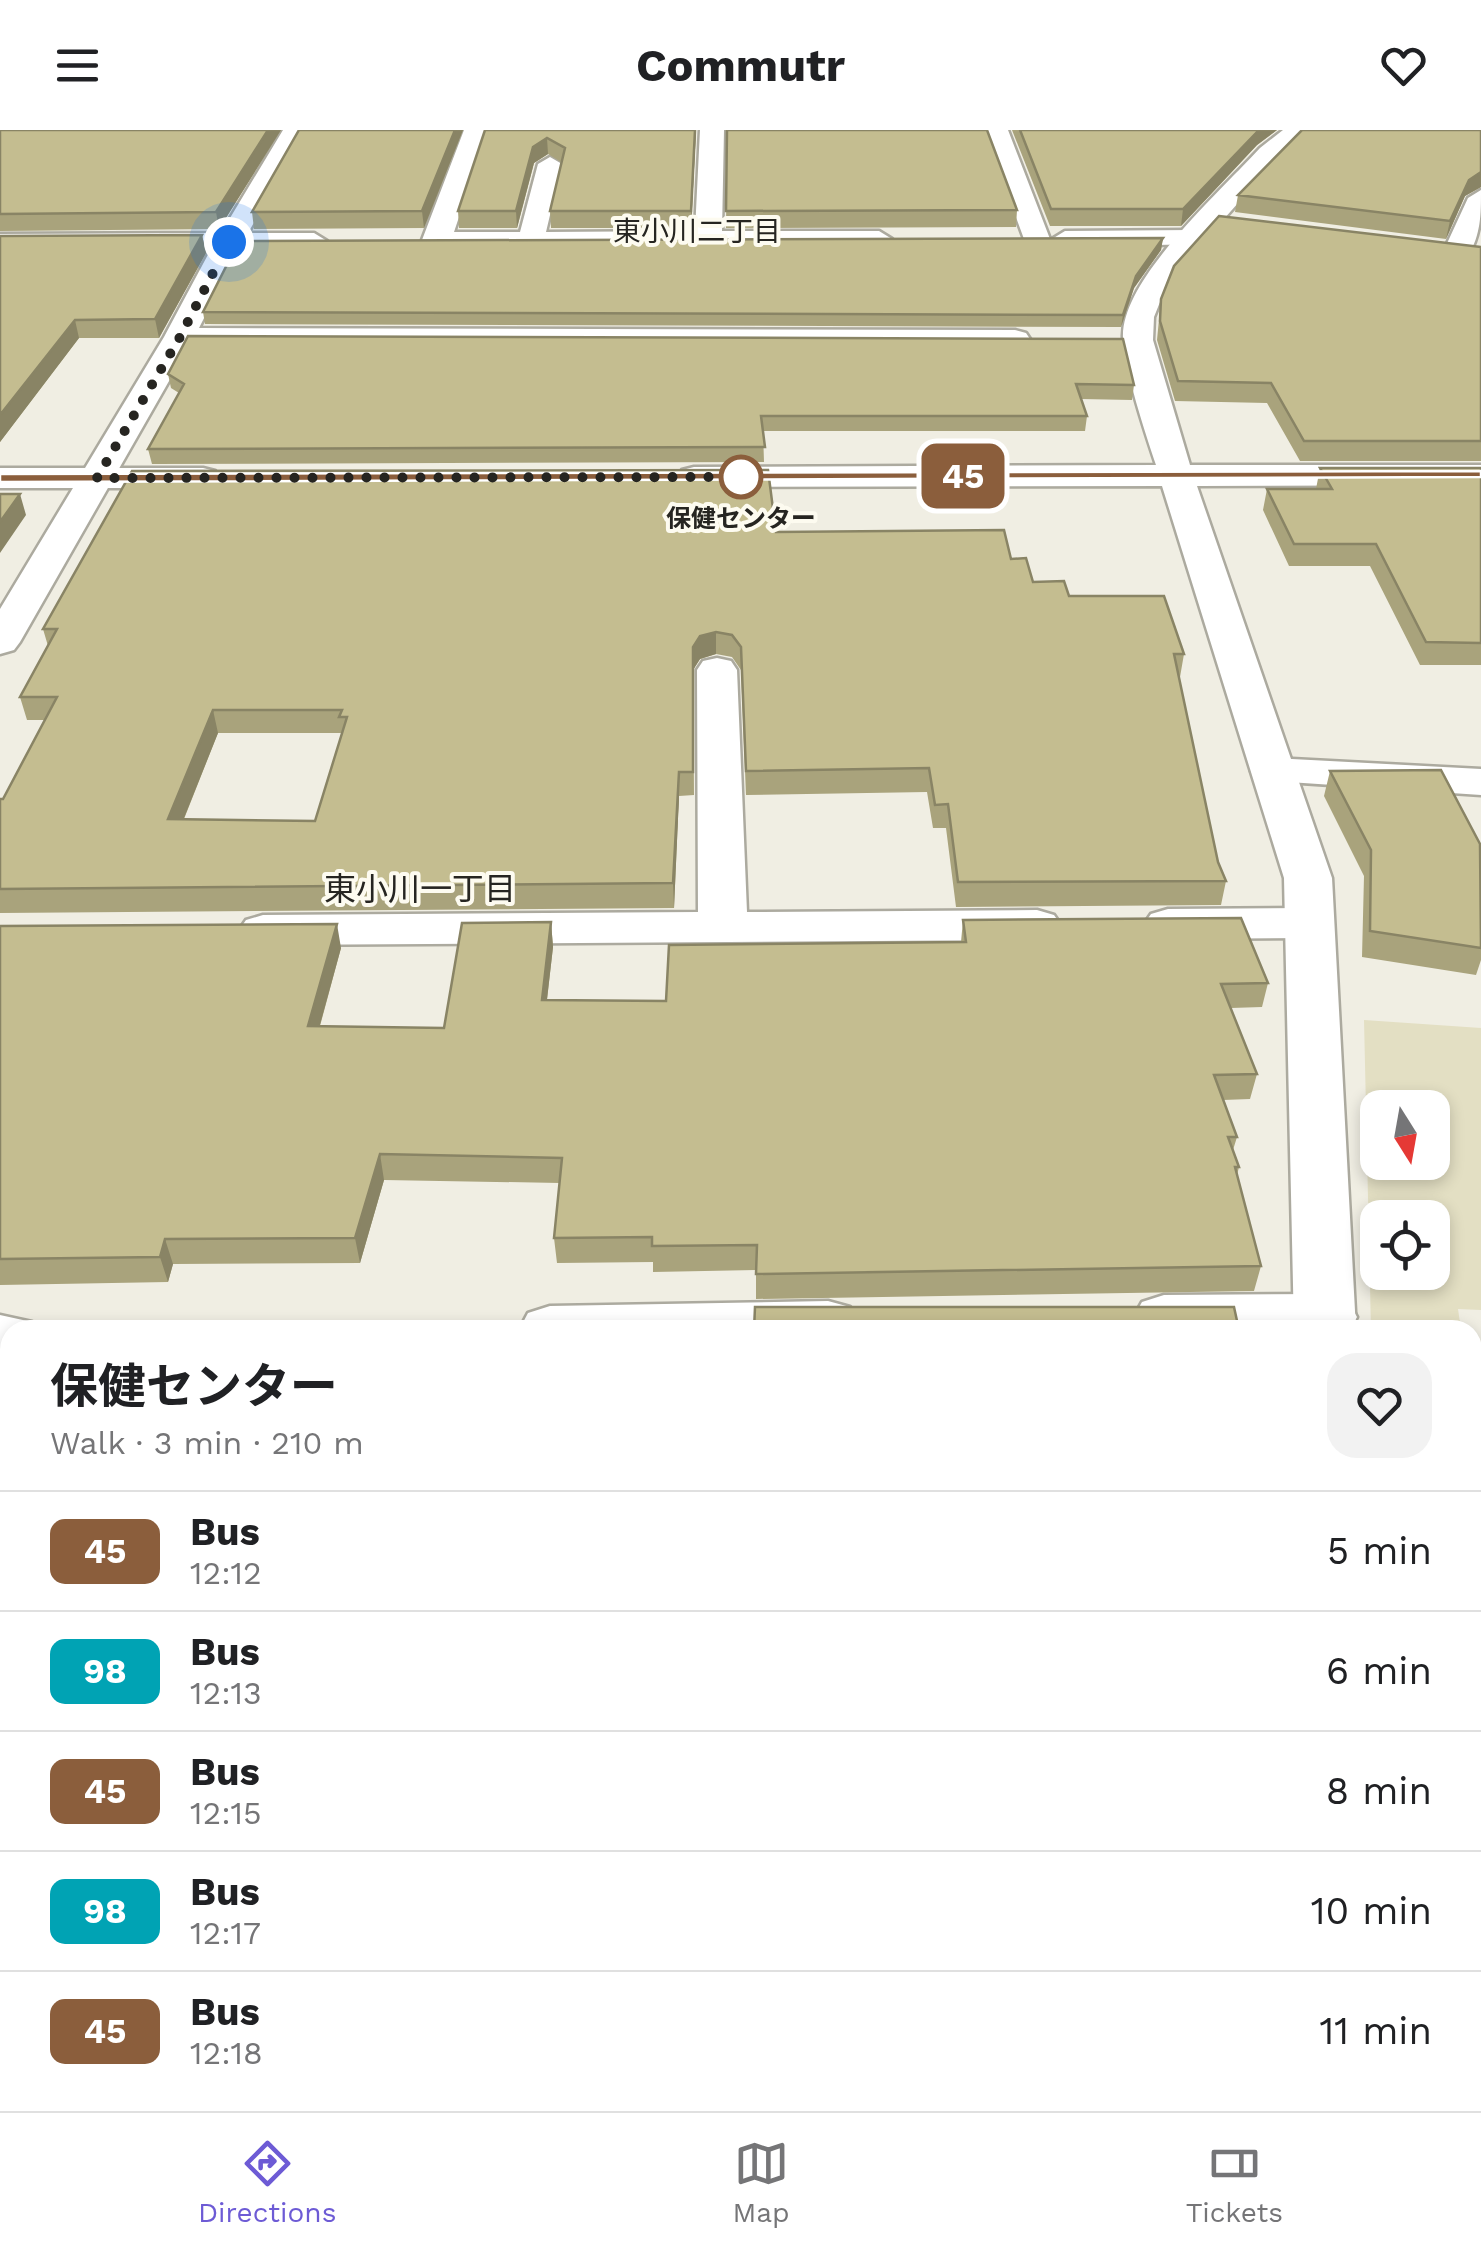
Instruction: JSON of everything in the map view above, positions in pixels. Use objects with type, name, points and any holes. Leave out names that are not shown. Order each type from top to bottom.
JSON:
[{"type":"street","points":[[0,642],[180,337],[229,242],[295,130]]},
{"type":"street","points":[[438,240],[476,130]]},
{"type":"street","points":[[708,239],[712,130]]},
{"type":"street","points":[[996,130],[1037,239]]},
{"type":"street","points":[[1297,130],[1269,152],[1155,280],[1128,340],[1308,878],[1325,1320]]},
{"type":"street","points":[[531,240],[550,164]]},
{"type":"street","points":[[1459,252],[1481,198]]},
{"type":"street","points":[[998,239],[1248,226]]},
{"type":"street","points":[[400,241],[902,239]]},
{"type":"street","points":[[0,242],[343,241]]},
{"type":"street","points":[[180,337],[1038,339]]},
{"type":"street","points":[[656,477],[1481,475]]},
{"type":"street","points":[[0,478],[237,478]]},
{"type":"street","points":[[716,670],[722,928]]},
{"type":"street","points":[[1273,771],[1481,782]]},
{"type":"street","points":[[1132,925],[1308,924]]},
{"type":"street","points":[[215,931],[1074,925]]},
{"type":"street","points":[[1108,1319],[1162,1320]]},
{"type":"shaded area","points":[[1364,1020],[1481,1028],[1481,1310],[1458,1309],[1460,1320],[1371,1320],[1370,1290],[1450,1290],[1450,1200],[1368,1200],[1368,1180],[1450,1180],[1450,1090],[1366,1090]]},
{"type":"building","points":[[0,130],[268,130],[216,212],[0,214]]},
{"type":"building","points":[[299,130],[455,130],[422,211],[252,212]]},
{"type":"building","points":[[485,130],[695,130],[691,211],[550,211],[565,148],[547,138],[533,147],[516,211],[458,211]]},
{"type":"building","points":[[727,130],[987,130],[1017,210],[726,211]]},
{"type":"building","points":[[1020,130],[1259,130],[1183,209],[1051,209]]},
{"type":"building","points":[[1302,130],[1481,130],[1481,172],[1469,180],[1450,221],[1238,195]]},
{"type":"building","points":[[1219,216],[1481,247],[1481,441],[1304,441],[1271,383],[1178,381],[1160,321],[1161,299],[1174,266]]},
{"type":"building","points":[[202,235],[155,319],[75,320],[0,415],[0,236]]},
{"type":"building","points":[[1163,238],[1136,276],[1123,315],[203,312],[239,241]]},
{"type":"building","points":[[188,336],[1123,339],[1134,385],[1076,384],[1087,416],[761,416],[765,447],[148,449],[184,384],[168,374]]},
{"type":"building","points":[[1320,468],[1481,468],[1481,643],[1426,642],[1376,544],[1294,544],[1267,489],[1332,489]]},
{"type":"building","points":[[768,470],[776,532],[1004,530],[1011,559],[1026,558],[1033,582],[1064,581],[1069,596],[1164,596],[1184,654],[1174,654],[1218,862],[1226,881],[958,882],[948,804],[935,805],[929,768],[746,771],[741,647],[732,635],[716,632],[700,636],[693,647],[693,772],[679,772],[673,883],[0,889],[0,799],[57,697],[20,697],[57,629],[43,629],[132,471]],"holes":[[[213,710],[342,710],[339,717],[347,717],[315,821],[168,819]]]},
{"type":"building","points":[[0,494],[20,494],[0,522]]},
{"type":"building","points":[[1441,770],[1480,844],[1481,948],[1370,931],[1371,850],[1330,771]]},
{"type":"building","points":[[1241,918],[1268,983],[1221,984],[1257,1074],[1214,1075],[1237,1137],[1228,1137],[1239,1167],[1235,1167],[1261,1266],[756,1274],[757,1245],[652,1246],[652,1237],[554,1238],[562,1158],[380,1154],[355,1238],[165,1239],[160,1257],[0,1259],[0,926],[337,924],[308,1026],[444,1028],[462,923],[551,922],[542,1000],[666,1001],[669,945],[966,942],[963,920]]},
{"type":"building","points":[[755,1307],[1234,1307],[1237,1320],[754,1320]]},
{"type":"bus line","name":"45","points":[[0,478],[1481,475]]},
{"type":"place","name":"保健センター","points":[[741,477]]},
{"type":"district","name":"東小川二丁目","points":[[697,231]]},
{"type":"district","name":"東小川一丁目","points":[[420,889]]},
{"type":"route","points":[[229,242],[180,337],[97,478],[741,477]]}]
